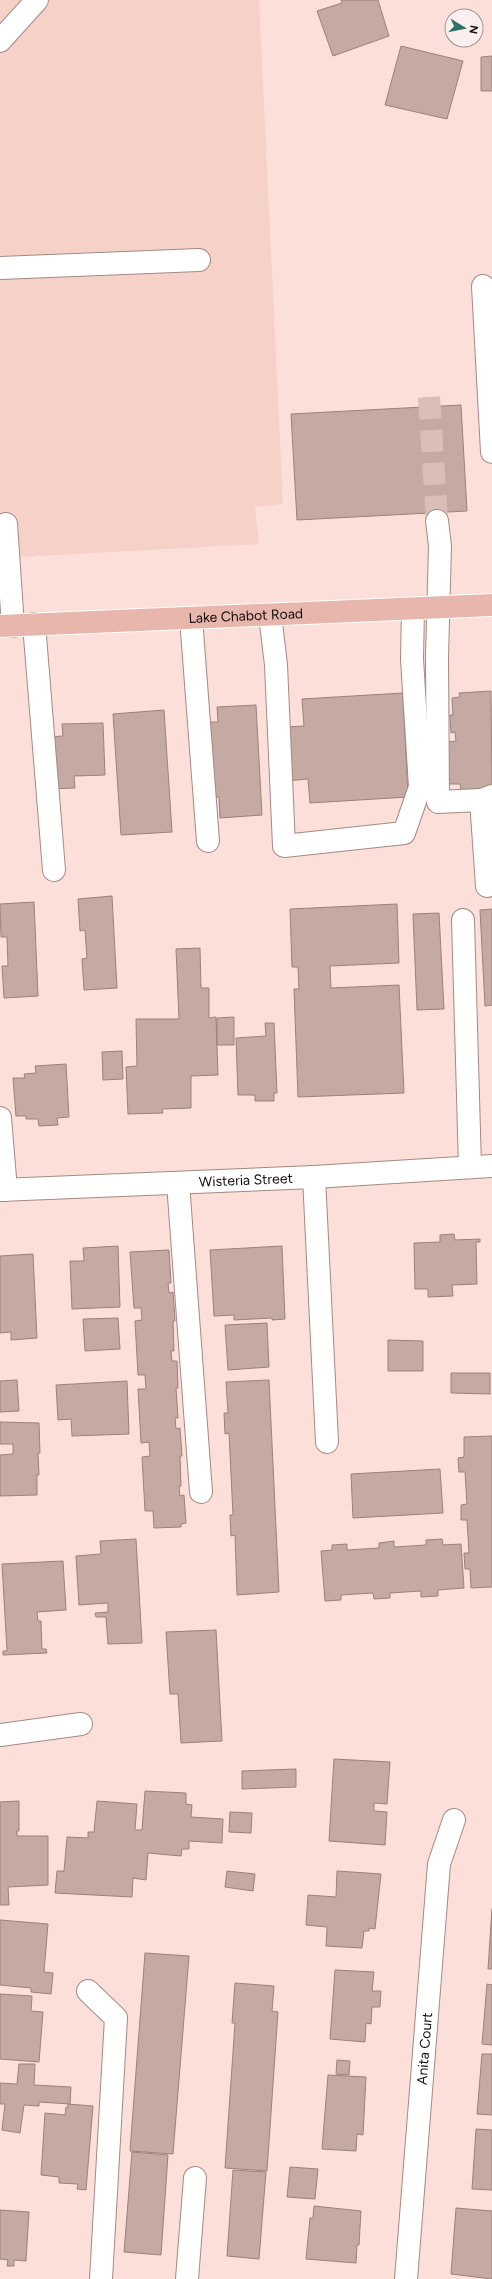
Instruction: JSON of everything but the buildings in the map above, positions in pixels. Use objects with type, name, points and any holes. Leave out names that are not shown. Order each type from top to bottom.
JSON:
[{"type":"main road","name":"Lake Chabot Road","points":[[6,626],[492,605]]},
{"type":"street","points":[[0,41],[37,0]]},
{"type":"street","points":[[0,268],[199,260]]},
{"type":"street","points":[[483,286],[492,452]]},
{"type":"street","points":[[437,521],[440,546],[438,608],[438,802],[487,798],[487,886]]},
{"type":"street","points":[[6,524],[6,626]]},
{"type":"street","points":[[270,615],[276,665],[284,846],[404,833],[420,787],[412,659],[414,609]]},
{"type":"street","points":[[191,618],[208,841]]},
{"type":"street","points":[[34,624],[54,870]]},
{"type":"street","points":[[463,920],[470,1167]]},
{"type":"street","points":[[0,1118],[3,1190]]},
{"type":"street","name":"Wisteria Street","points":[[3,1190],[314,1177],[492,1166]]},
{"type":"street","points":[[314,1177],[327,1442]]},
{"type":"street","points":[[178,1183],[201,1492]]},
{"type":"street","points":[[0,1735],[81,1724]]},
{"type":"street","name":"Anita Court","points":[[406,2279],[439,1864],[454,1820]]},
{"type":"street","points":[[88,1991],[116,2018],[101,2279]]},
{"type":"street","points":[[187,2279],[195,2178]]},
{"type":"shaded area","points":[[0,0],[259,0],[283,504],[255,507],[259,544],[0,558]]},
{"type":"tunnel","points":[[429,397],[437,521]]}]
